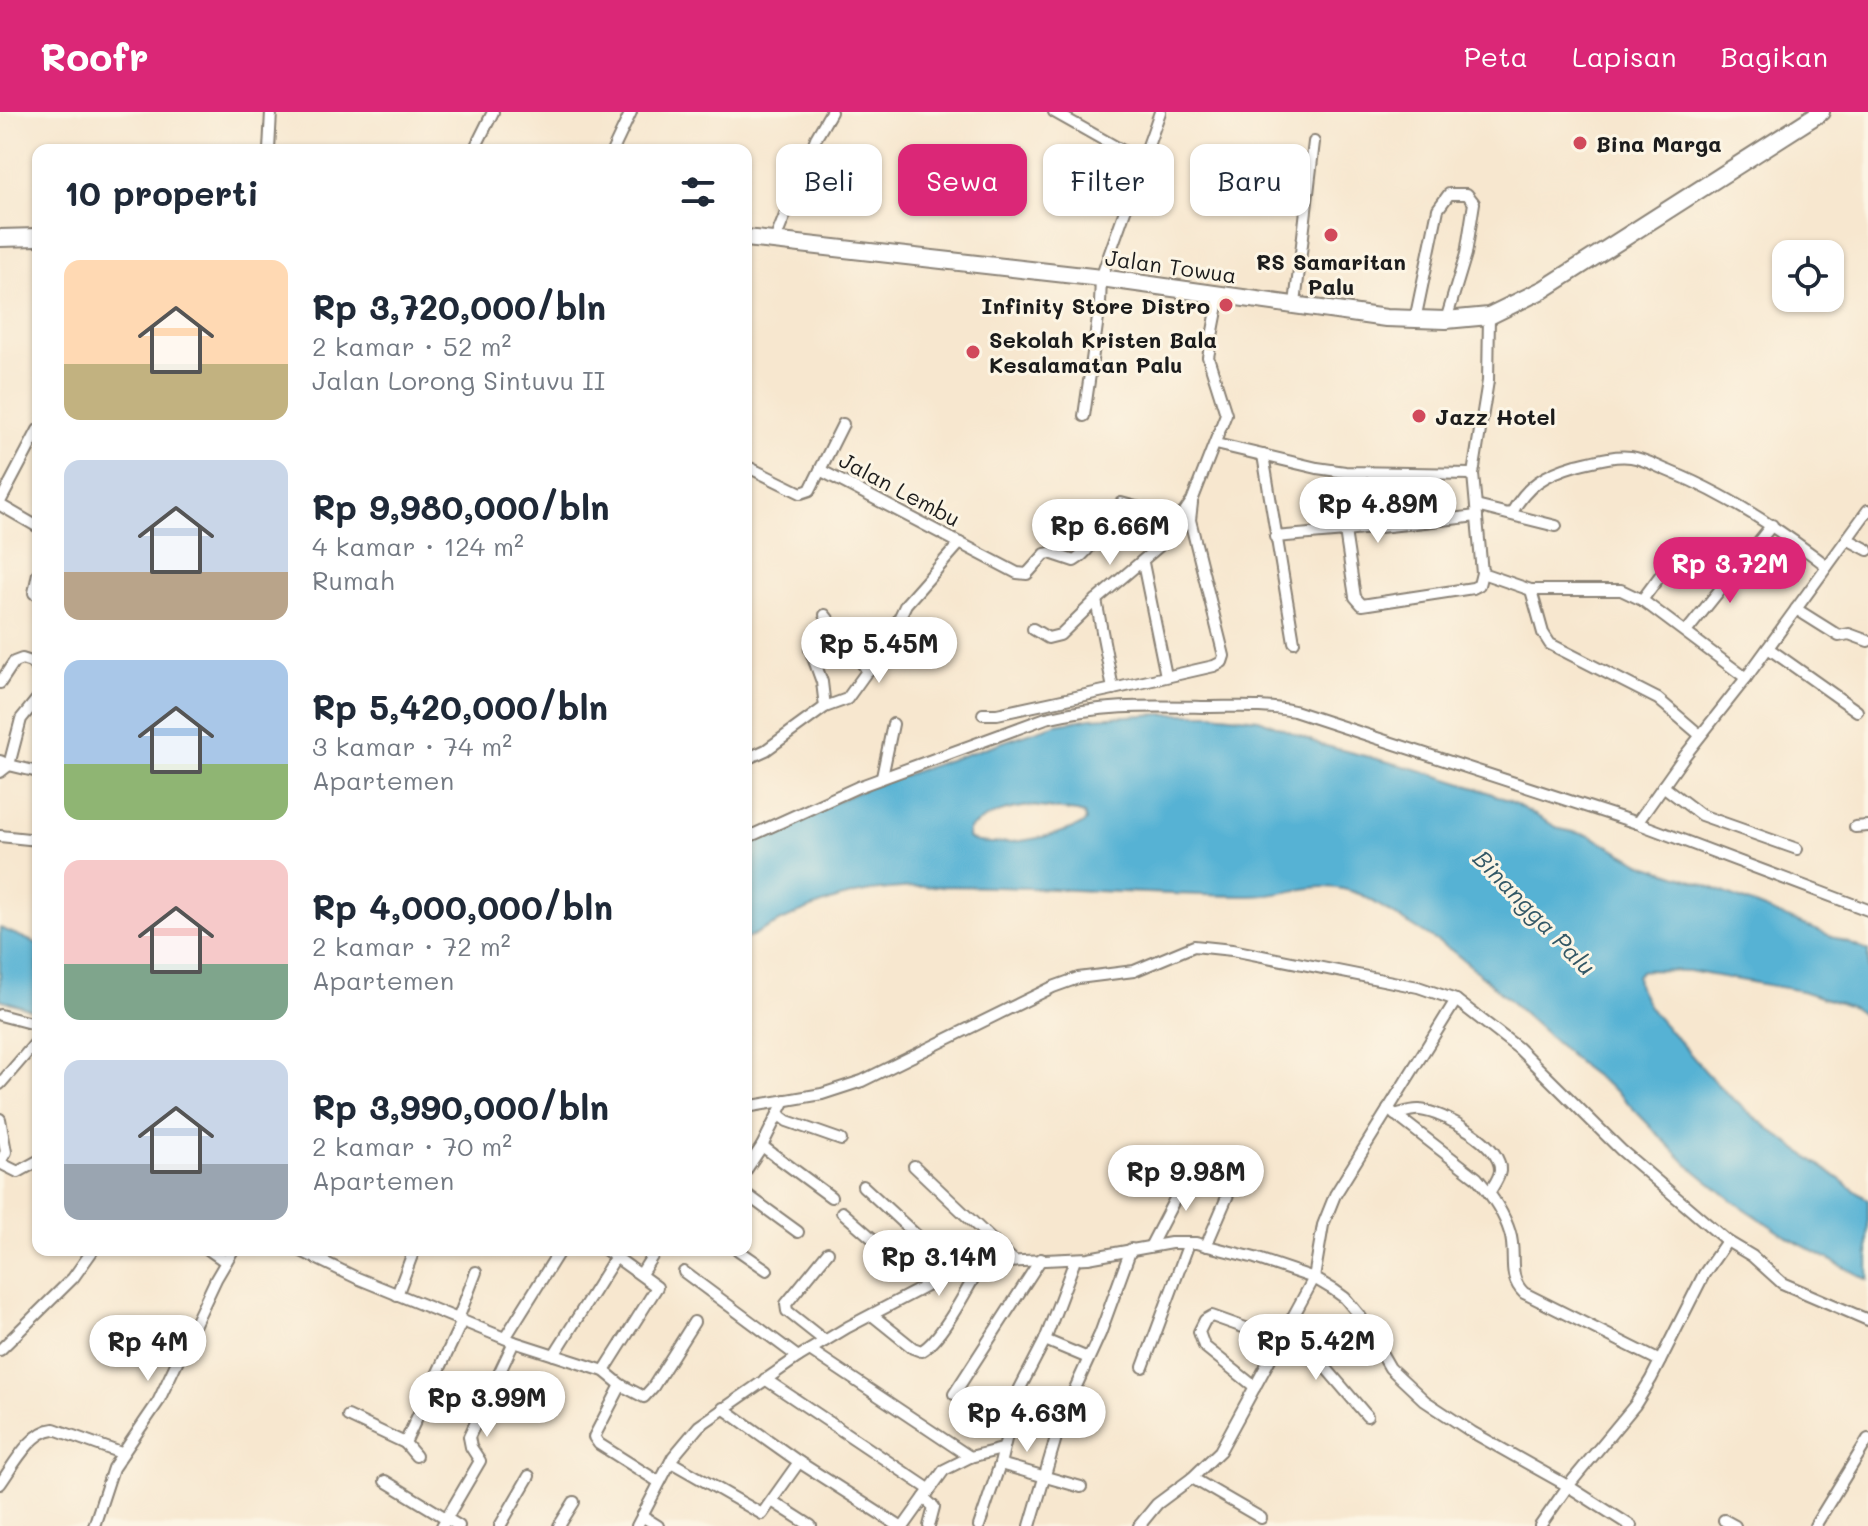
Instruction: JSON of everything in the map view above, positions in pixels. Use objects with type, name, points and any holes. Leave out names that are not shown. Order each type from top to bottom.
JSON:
[{"type":"main road","name":"Jalan Towua","points":[[752,238],[1101,278],[1415,320],[1489,316],[1544,289],[1799,118],[1821,112]]},
{"type":"main road","points":[[0,238],[32,237]]},
{"type":"street","points":[[269,144],[271,112]]},
{"type":"street","points":[[477,144],[493,112]]},
{"type":"street","points":[[616,144],[631,112]]},
{"type":"street","points":[[775,240],[816,138],[831,112]]},
{"type":"street","points":[[1054,112],[1111,144]]},
{"type":"street","points":[[1148,144],[1160,112]]},
{"type":"street","points":[[1295,304],[1314,142]]},
{"type":"street","points":[[1415,320],[1438,209],[1449,194],[1467,194],[1474,203],[1469,235],[1446,320]]},
{"type":"street","points":[[1084,416],[1101,278],[1122,216]]},
{"type":"street","points":[[983,714],[997,714],[1113,689],[1222,662],[1224,656],[1190,520],[1192,501],[1226,414],[1208,357],[1220,295]]},
{"type":"street","points":[[1345,531],[1356,601],[1362,605],[1479,585],[1482,573],[1473,474],[1488,381],[1489,316]]},
{"type":"street","points":[[820,470],[843,424]]},
{"type":"street","points":[[32,442],[0,504],[32,523]]},
{"type":"street","points":[[1216,444],[1345,472],[1473,474]]},
{"type":"street","points":[[1263,455],[1294,642]]},
{"type":"street","points":[[1511,514],[1527,490],[1553,471],[1604,459],[1642,460],[1691,479],[1772,525],[1827,566]]},
{"type":"street","name":"Jalan Lembu","points":[[752,469],[801,493],[810,490],[820,470],[1017,573],[1027,574],[1045,554],[1054,553],[1074,561],[1085,554],[1121,503],[1173,517],[1183,514],[1192,501]]},
{"type":"street","points":[[1637,823],[1868,510]]},
{"type":"street","points":[[1275,537],[1345,531],[1476,511],[1511,514],[1556,526]]},
{"type":"street","points":[[1033,629],[1048,638],[1057,637],[1190,520]]},
{"type":"street","points":[[1686,632],[1772,525]]},
{"type":"street","points":[[1847,539],[1868,550]]},
{"type":"street","name":"Jalan Lembu","points":[[752,756],[766,750],[825,707],[847,699],[895,629],[906,604],[960,543]]},
{"type":"street","points":[[1642,600],[1674,557]]},
{"type":"street","points":[[1143,563],[1166,676]]},
{"type":"street","points":[[1482,573],[1531,590],[1614,589],[1642,600],[1746,678]]},
{"type":"street","points":[[1531,590],[1543,633],[1550,644],[1658,699],[1700,735]]},
{"type":"street","points":[[1096,600],[1113,689]]},
{"type":"street","points":[[1796,609],[1839,636],[1849,634],[1868,641]]},
{"type":"street","points":[[825,615],[868,671]]},
{"type":"street","points":[[1768,648],[1857,711]]},
{"type":"street","points":[[810,649],[822,682],[825,707]]},
{"type":"street","points":[[0,683],[14,662],[22,659],[32,663]]},
{"type":"street","points":[[752,835],[882,777],[1005,732],[1075,711],[1134,704],[1254,705],[1294,711],[1637,823],[1868,910]]},
{"type":"street","points":[[32,705],[21,719],[3,766],[32,771]]},
{"type":"street","points":[[882,777],[893,724]]},
{"type":"street","points":[[1663,786],[1701,815],[1797,849]]},
{"type":"street","points":[[1855,827],[1868,826]]},
{"type":"street","points":[[0,836],[32,839]]},
{"type":"street","points":[[752,1106],[822,1094],[862,1081],[1053,987],[1078,978],[1134,971],[1194,946],[1259,955],[1418,987],[1456,1000],[1518,1048],[1621,1150],[1727,1241],[1752,1256],[1782,1283],[1868,1320]]},
{"type":"street","points":[[1139,1526],[1157,1504],[1192,1478],[1220,1451],[1314,1278],[1327,1213],[1392,1112],[1456,1000]]},
{"type":"street","points":[[0,1015],[32,1023]]},
{"type":"street","points":[[0,1084],[32,1047]]},
{"type":"street","points":[[752,1161],[785,1100]]},
{"type":"street","points":[[1392,1112],[1423,1110],[1449,1119],[1473,1133],[1499,1161],[1500,1170],[1489,1193]]},
{"type":"street","points":[[1392,1112],[1477,1178],[1489,1193],[1511,1234],[1513,1276],[1524,1293],[1660,1361]]},
{"type":"street","points":[[779,1115],[787,1121],[841,1140]]},
{"type":"street","points":[[0,1119],[6,1152],[0,1163],[18,1172],[32,1164]]},
{"type":"street","points":[[762,1146],[831,1197]]},
{"type":"street","points":[[914,1166],[1013,1260]]},
{"type":"street","points":[[1151,1245],[1192,1166]]},
{"type":"street","points":[[863,1186],[955,1271]]},
{"type":"street","points":[[1206,1246],[1230,1190]]},
{"type":"street","points":[[752,1198],[798,1232]]},
{"type":"street","points":[[842,1212],[926,1285]]},
{"type":"street","points":[[1540,1526],[1568,1486],[1635,1405],[1704,1274],[1727,1241]]},
{"type":"street","points":[[1143,1367],[1189,1243]]},
{"type":"street","points":[[658,1526],[640,1521],[671,1462],[699,1426],[798,1357],[926,1285],[955,1271],[982,1263],[1075,1260],[1151,1245],[1189,1243],[1255,1258],[1314,1278],[1345,1298],[1360,1316],[1390,1368],[1425,1401],[1631,1526]]},
{"type":"street","points":[[1030,1526],[1062,1417],[1114,1300],[1131,1249]]},
{"type":"street","points":[[825,1341],[787,1311],[786,1304],[828,1252]]},
{"type":"street","points":[[0,1350],[73,1278],[89,1256]]},
{"type":"street","points":[[218,1256],[226,1262]]},
{"type":"street","points":[[94,1526],[105,1485],[121,1453],[158,1402],[230,1256]]},
{"type":"street","points":[[312,1256],[397,1295],[510,1340],[604,1371],[641,1396],[648,1395],[694,1322]]},
{"type":"street","points":[[397,1295],[412,1256]]},
{"type":"street","points":[[444,1522],[480,1461],[469,1437],[510,1340],[557,1256]]},
{"type":"street","points":[[604,1371],[657,1287],[613,1256]]},
{"type":"street","points":[[641,1274],[652,1256]]},
{"type":"street","points":[[747,1256],[767,1270]]},
{"type":"street","points":[[554,1355],[615,1258]]},
{"type":"street","points":[[954,1394],[1041,1259]]},
{"type":"street","points":[[979,1526],[1000,1464],[1017,1394],[1045,1340],[1075,1260]]},
{"type":"street","points":[[872,1315],[917,1351],[925,1350],[982,1263]]},
{"type":"street","points":[[405,1443],[460,1320],[476,1272]]},
{"type":"street","points":[[684,1272],[798,1357]]},
{"type":"street","points":[[1255,1387],[1204,1346],[1199,1332],[1205,1320],[1212,1316],[1282,1341]]},
{"type":"street","points":[[1290,1326],[1367,1416]]},
{"type":"street","points":[[1045,1340],[1088,1358]]},
{"type":"street","points":[[810,1350],[970,1457]]},
{"type":"street","points":[[765,1379],[926,1494],[934,1507],[929,1526]]},
{"type":"street","points":[[621,1385],[594,1437],[599,1444],[659,1482]]},
{"type":"street","points":[[723,1408],[799,1462],[902,1526],[944,1470],[970,1457],[1002,1449]]},
{"type":"street","points":[[348,1416],[405,1443],[416,1456]]},
{"type":"street","points":[[0,1484],[45,1430],[54,1429],[121,1453]]},
{"type":"street","points":[[1815,1526],[1868,1439]]},
{"type":"street","points":[[671,1462],[762,1514]]},
{"type":"street","points":[[755,1526],[799,1462]]},
{"type":"street","points":[[1000,1464],[1081,1487]]},
{"type":"street","points":[[500,1526],[529,1476]]},
{"type":"street","points":[[1192,1478],[1261,1518]]},
{"type":"street","points":[[385,1481],[444,1522],[459,1526]]},
{"type":"street","points":[[772,1501],[811,1526]]},
{"type":"street","points":[[559,1526],[574,1502]]},
{"type":"street","points":[[1724,1520],[1735,1526]]},
{"type":"water","name":"Binangga Palu","points":[[1162,714],[1212,714],[1259,719],[1322,745],[1416,769],[1508,800],[1560,829],[1591,836],[1642,864],[1703,884],[1868,951],[1868,1019],[1851,1007],[1802,991],[1689,971],[1648,970],[1641,971],[1637,976],[1641,993],[1651,1010],[1721,1088],[1774,1132],[1868,1200],[1868,1280],[1790,1239],[1729,1198],[1687,1164],[1619,1094],[1583,1067],[1471,966],[1451,950],[1362,895],[1331,887],[1248,896],[939,886],[894,889],[855,894],[823,904],[752,936],[752,839],[866,788],[1056,724],[1091,718]],"holes":[[[1032,806],[1084,814],[1086,821],[1077,827],[1027,840],[991,843],[968,838],[969,829],[1006,810]]]},
{"type":"water","points":[[0,928],[32,941],[32,1010],[0,999]]},
{"type":"place","name":"Bina Marga","points":[[1580,143]]},
{"type":"place","name":"RS Samaritan Palu","points":[[1331,235]]},
{"type":"place","name":"Infinity Store Distro","points":[[1226,305]]},
{"type":"place","name":"Sekolah Kristen Bala Kesalamatan Palu","points":[[973,352]]},
{"type":"place","name":"Jazz Hotel","points":[[1419,416]]}]
